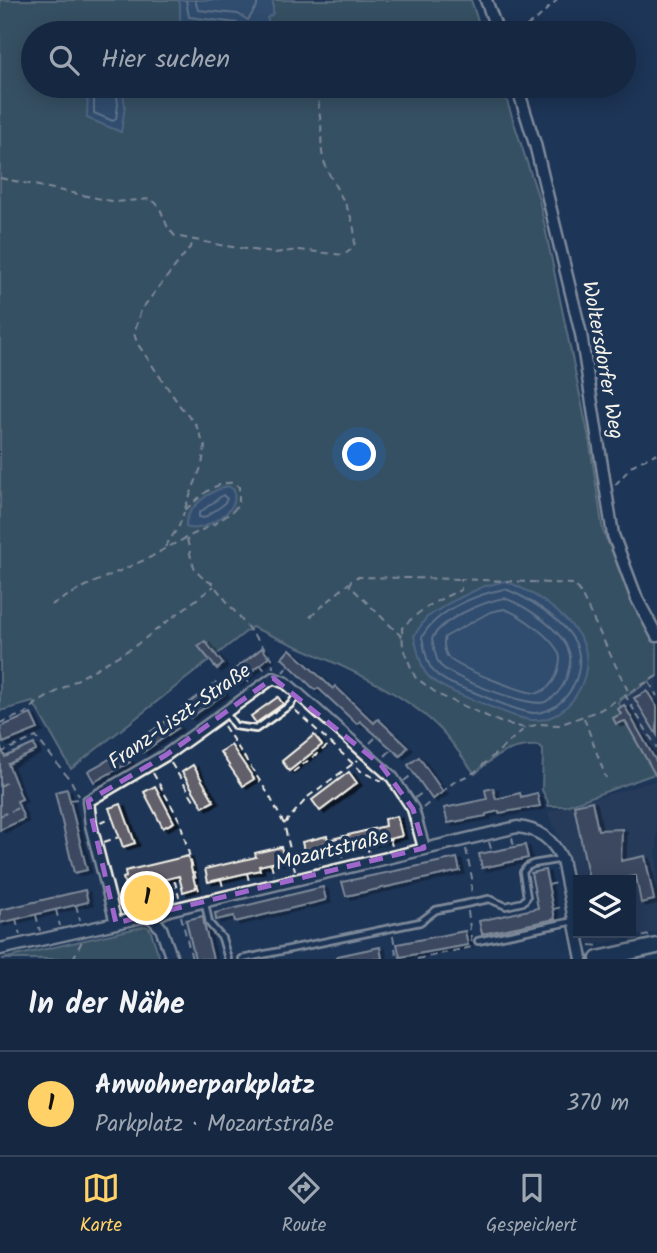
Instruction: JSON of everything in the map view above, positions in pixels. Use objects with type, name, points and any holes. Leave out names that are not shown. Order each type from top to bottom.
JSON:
[{"type":"street","points":[[486,0],[494,21]]},
{"type":"street","name":"Woltersdorfer Weg","points":[[521,98],[536,144],[581,334],[613,534],[644,613],[657,636]]},
{"type":"street","name":"Franz-Liszt-Straße","points":[[116,923],[91,825],[88,801],[166,755],[273,677],[286,683],[368,749],[400,783],[412,809],[424,848]]},
{"type":"street","name":"Mozartstraße","points":[[0,949],[147,916],[152,918],[179,905],[203,899],[517,827],[546,836],[562,859],[571,922],[583,959]]},
{"type":"street","points":[[152,918],[161,928],[172,959]]},
{"type":"street","points":[[598,959],[657,946]]},
{"type":"lane","points":[[222,715],[241,729],[256,729],[290,705],[298,694]]},
{"type":"lane","points":[[242,959],[420,922],[436,910],[489,899],[506,905],[523,902],[527,897],[523,872],[527,867],[562,859]]},
{"type":"lane","points":[[203,899],[209,923],[222,938],[228,959]]},
{"type":"lane","points":[[478,941],[571,922]]},
{"type":"path","points":[[534,21],[557,0]]},
{"type":"path","points":[[0,178],[116,202],[151,199],[159,206],[168,228],[175,236],[195,241],[274,253],[299,250],[344,255],[354,247],[356,235],[353,219],[344,198],[335,187],[321,149],[318,98]]},
{"type":"path","points":[[164,549],[179,526],[202,465],[205,447],[196,425],[137,343],[134,333],[141,310],[195,241]]},
{"type":"path","points":[[605,496],[633,465],[657,453]]},
{"type":"path","points":[[51,605],[218,522],[239,503],[239,487],[230,482],[216,486],[184,512]]},
{"type":"path","points":[[187,538],[199,578],[214,586],[272,657],[273,668]]},
{"type":"path","points":[[310,617],[357,578],[574,584],[629,693]]},
{"type":"path","points":[[461,579],[461,590],[437,600],[412,617],[402,628],[403,648],[415,677],[439,695],[500,722],[525,728]]},
{"type":"path","points":[[349,583],[402,637]]},
{"type":"path","points":[[0,723],[26,713],[37,702],[135,646],[214,586]]},
{"type":"path","points":[[261,664],[267,672]]},
{"type":"path","points":[[273,668],[283,673],[289,665]]},
{"type":"path","points":[[258,678],[273,668]]},
{"type":"path","points":[[419,811],[454,782],[475,772],[525,728],[539,724],[559,725],[583,717],[600,710],[657,676]]},
{"type":"path","points":[[245,677],[250,684]]},
{"type":"path","points":[[648,681],[657,696]]},
{"type":"path","points":[[625,695],[657,748]]},
{"type":"path","points":[[290,705],[352,764],[376,779],[400,783],[414,773]]},
{"type":"path","points":[[222,715],[284,824],[296,874]]},
{"type":"path","points":[[583,717],[606,778]]},
{"type":"path","points":[[284,824],[309,796],[368,749],[377,736]]},
{"type":"path","points":[[0,753],[36,737],[71,781],[80,808]]},
{"type":"path","points":[[293,772],[330,743]]},
{"type":"path","points":[[383,759],[392,749]]},
{"type":"path","points":[[237,754],[241,751]]},
{"type":"path","points":[[166,755],[194,800],[198,799]]},
{"type":"path","points":[[149,766],[174,810],[188,846],[203,899]]},
{"type":"path","points":[[248,770],[252,768]]},
{"type":"path","points":[[337,776],[340,779]]},
{"type":"path","points":[[0,786],[10,781]]},
{"type":"path","points":[[318,789],[321,793]]},
{"type":"path","points":[[417,804],[414,799],[426,790]]},
{"type":"path","points":[[160,795],[164,792]]},
{"type":"path","points":[[70,800],[86,793]]},
{"type":"path","points":[[0,816],[19,808]]},
{"type":"path","points":[[169,813],[174,810]]},
{"type":"path","points":[[91,825],[112,818]]},
{"type":"path","points":[[505,836],[516,834]]},
{"type":"path","points":[[512,835],[514,847]]},
{"type":"path","points":[[96,845],[119,837]]},
{"type":"path","points":[[390,839],[393,851]]},
{"type":"path","points":[[489,839],[492,852]]},
{"type":"path","points":[[367,845],[370,856]]},
{"type":"path","points":[[465,845],[472,878],[472,947]]},
{"type":"path","points":[[342,851],[345,862]]},
{"type":"path","points":[[317,852],[321,868]]},
{"type":"path","points":[[271,863],[275,879]]},
{"type":"path","points":[[247,873],[250,885]]},
{"type":"path","points":[[221,879],[224,891]]},
{"type":"path","points":[[127,902],[125,893],[175,881],[192,959]]},
{"type":"path","points":[[548,885],[559,883]]},
{"type":"path","points":[[76,905],[81,925]]},
{"type":"path","points":[[553,909],[564,907],[571,922]]},
{"type":"path","points":[[56,910],[61,929]]},
{"type":"path","points":[[36,915],[41,934]]},
{"type":"path","points":[[16,919],[20,939]]},
{"type":"path","points":[[391,928],[397,959]]},
{"type":"path","points":[[73,959],[86,935]]},
{"type":"path","points":[[626,941],[657,935]]},
{"type":"path","points":[[417,959],[472,947],[478,941]]},
{"type":"path","points":[[585,942],[596,946],[605,945]]},
{"type":"highlighted area","points":[[273,678],[381,765],[413,809],[424,848],[116,923],[88,801],[166,755]]},
{"type":"shaded area","points":[[657,676],[657,765],[655,766],[618,702]]},
{"type":"shaded area","points":[[657,780],[657,932],[636,936],[636,875],[573,875],[573,882],[568,856],[547,812]]},
{"type":"shaded area","points":[[585,938],[629,938],[605,943],[590,943]]},
{"type":"green space","points":[[0,0],[471,0],[478,21],[21,21],[21,98],[506,98],[539,199],[589,438],[603,531],[634,601],[657,640],[657,676],[618,702],[657,773],[566,806],[547,806],[548,802],[542,790],[543,750],[539,746],[520,747],[504,752],[475,774],[442,731],[402,699],[352,671],[252,627],[71,769],[33,702],[0,711]]},
{"type":"green space","points":[[146,926],[150,929],[160,959],[2,959]]},
{"type":"water","points":[[178,0],[273,0],[273,14],[267,18],[268,21],[180,21]]},
{"type":"water","points":[[88,98],[124,98],[121,132],[87,118]]},
{"type":"water","points":[[228,486],[234,490],[234,502],[226,513],[199,528],[186,527],[189,513],[200,501],[214,491]]},
{"type":"water","points":[[505,581],[555,609],[571,625],[585,647],[585,676],[579,690],[570,703],[546,718],[520,718],[450,690],[429,677],[420,659],[414,636],[426,618],[482,587]]},
{"type":"building","points":[[205,641],[223,664],[217,669],[198,646]]},
{"type":"building","points":[[262,648],[269,657],[237,684],[229,674]]},
{"type":"building","points":[[290,649],[333,689],[335,686],[374,723],[378,719],[408,747],[400,756],[360,721],[357,724],[318,688],[315,690],[282,658]]},
{"type":"building","points":[[216,683],[224,694],[190,718],[182,708]]},
{"type":"building","points":[[647,691],[657,707],[657,735],[634,698]]},
{"type":"building","points":[[278,697],[283,704],[256,723],[251,716]]},
{"type":"building","points":[[624,705],[657,763],[657,778],[625,721],[616,724],[613,718],[621,714],[618,709]]},
{"type":"building","points":[[31,714],[38,729],[3,743],[0,727]]},
{"type":"building","points":[[170,718],[178,728],[143,752],[136,742]]},
{"type":"building","points":[[314,735],[322,745],[289,771],[282,761]]},
{"type":"building","points":[[34,744],[36,751],[8,764],[22,799],[17,801],[24,819],[0,830],[0,746],[5,757]]},
{"type":"building","points":[[231,745],[254,779],[243,786],[220,752]]},
{"type":"building","points":[[124,751],[130,762],[94,782],[88,771]]},
{"type":"building","points":[[419,757],[443,792],[432,799],[408,765]]},
{"type":"building","points":[[193,765],[214,801],[203,807],[182,772]]},
{"type":"building","points":[[349,772],[357,783],[320,811],[312,800]]},
{"type":"building","points":[[155,786],[174,822],[163,828],[144,792]]},
{"type":"building","points":[[493,788],[496,799],[520,793],[521,797],[537,793],[540,806],[499,811],[448,823],[444,808],[487,799],[485,790]]},
{"type":"building","points":[[67,789],[87,870],[74,873],[55,792]]},
{"type":"building","points":[[592,801],[598,830],[622,829],[621,861],[645,856],[654,900],[641,903],[636,875],[588,875],[574,805]]},
{"type":"building","points":[[121,804],[135,843],[123,847],[109,808]]},
{"type":"building","points":[[397,816],[402,836],[331,853],[330,849],[305,855],[302,842],[327,836],[328,840],[385,826],[384,819]]},
{"type":"building","points":[[525,845],[528,858],[482,868],[479,854]]},
{"type":"building","points":[[281,847],[285,860],[259,866],[260,870],[208,882],[205,869],[256,857],[255,853]]},
{"type":"building","points":[[188,856],[196,888],[183,892],[179,876],[126,889],[123,878],[126,877],[125,871]]},
{"type":"building","points":[[457,858],[460,871],[346,896],[342,882]]},
{"type":"building","points":[[545,870],[555,919],[482,934],[479,921],[538,908],[531,873]]},
{"type":"building","points":[[323,887],[326,900],[235,922],[234,916],[216,920],[215,913]]},
{"type":"building","points":[[85,890],[88,902],[0,923],[0,910]]},
{"type":"building","points":[[203,916],[213,959],[195,959],[186,920]]},
{"type":"building","points":[[465,931],[468,945],[400,957],[397,944]]},
{"type":"building","points":[[380,947],[382,959],[337,959],[337,956]]},
{"type":"place","name":"Anwohnerparkplatz","points":[[147,898]]}]
